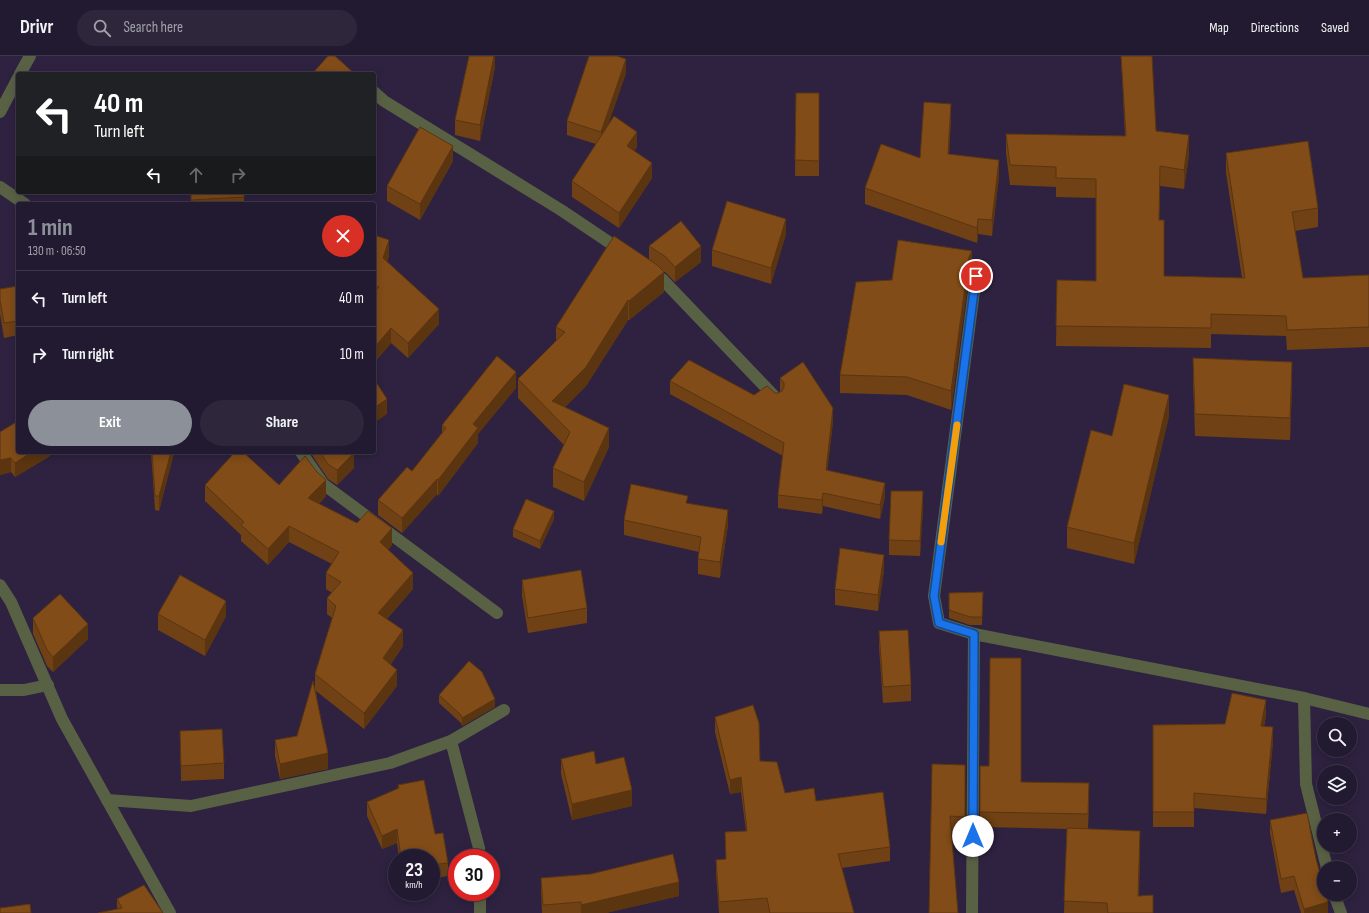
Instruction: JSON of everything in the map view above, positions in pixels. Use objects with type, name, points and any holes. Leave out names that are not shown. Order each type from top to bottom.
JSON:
[{"type":"street","points":[[21,72],[30,56]]},
{"type":"street","points":[[0,112],[16,82]]},
{"type":"street","points":[[376,94],[384,101],[561,210],[631,257]]},
{"type":"street","points":[[0,187],[22,202]]},
{"type":"street","points":[[643,266],[662,279],[777,400]]},
{"type":"street","points":[[976,276],[934,596],[939,623],[974,634],[1304,698],[1369,714]]},
{"type":"street","points":[[302,454],[323,484],[497,614]]},
{"type":"street","points":[[0,585],[11,602],[62,719],[170,913]]},
{"type":"street","points":[[972,913],[974,634]]},
{"type":"street","points":[[0,690],[24,690],[48,685]]},
{"type":"street","points":[[1304,698],[1306,784],[1326,861]]},
{"type":"street","points":[[107,800],[191,806],[390,762],[451,741],[504,710]]},
{"type":"street","points":[[451,741],[479,849]]},
{"type":"street","points":[[480,901],[480,913]]},
{"type":"street","points":[[1337,901],[1341,913]]},
{"type":"building","points":[[328,56],[335,56],[353,72],[314,72]]},
{"type":"building","points":[[469,56],[494,56],[480,125],[455,120]]},
{"type":"building","points":[[589,56],[617,56],[626,59],[601,132],[567,121]]},
{"type":"building","points":[[1121,56],[1152,56],[1156,131],[1189,135],[1184,170],[1160,166],[1159,220],[1164,220],[1164,276],[1245,278],[1226,153],[1308,141],[1318,208],[1292,212],[1303,278],[1369,275],[1369,327],[1287,330],[1286,316],[1211,314],[1211,328],[1056,326],[1057,280],[1096,281],[1096,179],[1056,178],[1056,167],[1010,165],[1006,134],[1126,136]]},
{"type":"building","points":[[796,93],[819,93],[819,161],[795,160]]},
{"type":"building","points":[[924,102],[951,104],[948,154],[999,160],[992,220],[978,219],[977,228],[865,188],[881,144],[920,158]]},
{"type":"building","points":[[614,116],[637,132],[627,146],[652,163],[619,213],[572,181]]},
{"type":"building","points":[[420,127],[453,146],[420,204],[387,186]]},
{"type":"building","points":[[191,194],[244,194],[244,197],[191,200]]},
{"type":"building","points":[[727,201],[786,219],[771,268],[712,250]]},
{"type":"building","points":[[681,221],[701,246],[675,267],[666,257],[649,246]]},
{"type":"building","points":[[376,236],[389,240],[383,258],[439,309],[408,343],[391,328],[376,346],[376,291],[379,287],[376,286]]},
{"type":"building","points":[[614,236],[657,265],[664,272],[629,301],[628,300],[586,367],[552,401],[609,428],[584,482],[553,468],[570,432],[518,379],[565,332],[556,327]]},
{"type":"building","points":[[898,240],[972,251],[969,257],[951,391],[907,377],[840,375],[856,282],[892,280]]},
{"type":"building","points":[[16,286],[16,321],[4,323],[0,300],[0,289]]},
{"type":"building","points":[[497,356],[516,372],[473,424],[478,428],[438,480],[437,479],[402,518],[378,500],[407,467],[412,471],[446,428],[442,425]]},
{"type":"building","points":[[1193,358],[1292,362],[1290,418],[1195,414]]},
{"type":"building","points":[[689,360],[754,395],[767,386],[775,393],[782,391],[784,383],[780,378],[803,362],[833,408],[826,470],[885,483],[880,505],[823,493],[822,500],[778,495],[784,443],[670,381]]},
{"type":"building","points":[[376,382],[387,399],[376,407]]},
{"type":"building","points":[[1124,384],[1169,395],[1134,543],[1067,527],[1091,430],[1112,436]]},
{"type":"building","points":[[16,422],[16,454],[29,454],[15,463],[11,458],[0,460],[0,432]]},
{"type":"building","points":[[152,454],[170,454],[159,496],[155,496]]},
{"type":"building","points":[[233,454],[245,454],[279,485],[305,456],[317,472],[326,480],[308,498],[357,523],[368,511],[392,528],[380,542],[413,573],[378,613],[403,630],[383,658],[397,670],[364,713],[315,674],[336,606],[327,598],[341,582],[326,573],[339,552],[289,526],[268,549],[241,525],[244,522],[205,485]]},
{"type":"building","points":[[321,454],[353,454],[337,470],[328,464]]},
{"type":"building","points":[[631,484],[688,496],[686,503],[728,510],[720,562],[698,559],[701,537],[624,520]]},
{"type":"building","points":[[891,491],[923,491],[920,541],[889,540]]},
{"type":"building","points":[[526,499],[554,511],[540,541],[513,529]]},
{"type":"building","points":[[840,548],[884,555],[878,595],[835,589]]},
{"type":"building","points":[[581,570],[587,608],[528,618],[522,580]]},
{"type":"building","points":[[180,575],[226,601],[205,640],[158,614]]},
{"type":"building","points":[[983,592],[982,617],[970,617],[949,610],[949,593]]},
{"type":"building","points":[[60,594],[88,624],[53,657],[47,650],[33,618]]},
{"type":"building","points":[[908,630],[911,685],[883,687],[879,631]]},
{"type":"building","points":[[990,658],[1021,658],[1021,782],[1089,783],[1088,814],[980,812],[980,766],[989,766]]},
{"type":"building","points":[[469,661],[482,672],[495,699],[462,718],[461,715],[439,695]]},
{"type":"building","points":[[313,681],[328,753],[280,764],[275,740],[297,736]]},
{"type":"building","points":[[1232,693],[1266,700],[1261,726],[1273,727],[1266,799],[1194,793],[1194,812],[1153,812],[1153,725],[1225,724]]},
{"type":"building","points":[[753,705],[759,723],[760,761],[777,762],[785,793],[814,788],[816,801],[883,792],[890,847],[838,854],[854,913],[770,913],[767,898],[719,902],[716,860],[726,859],[725,832],[747,831],[741,777],[730,780],[715,717]]},
{"type":"building","points":[[222,729],[224,763],[181,766],[180,731]]},
{"type":"building","points":[[594,751],[596,764],[624,757],[632,790],[572,804],[561,759]]},
{"type":"building","points":[[932,764],[965,765],[965,817],[950,816],[958,913],[929,913]]},
{"type":"building","points":[[424,780],[435,834],[443,833],[448,863],[440,864],[440,849],[400,849],[397,829],[382,836],[367,802],[399,788],[398,785]]},
{"type":"building","points":[[1307,813],[1317,863],[1317,901],[1328,902],[1304,909],[1294,876],[1281,879],[1270,820]]},
{"type":"building","points":[[1067,828],[1140,831],[1138,896],[1153,895],[1153,913],[1108,913],[1107,903],[1064,901]]},
{"type":"building","points":[[673,854],[679,882],[581,905],[581,902],[543,905],[541,878],[591,874]]},
{"type":"building","points":[[144,885],[163,913],[98,913],[122,908],[117,899]]},
{"type":"building","points":[[30,904],[31,913],[0,913],[0,908]]},
{"type":"slow traffic","points":[[941,542],[957,425]]},
{"type":"route","points":[[973,836],[974,634],[939,623],[934,596],[976,276]]}]
